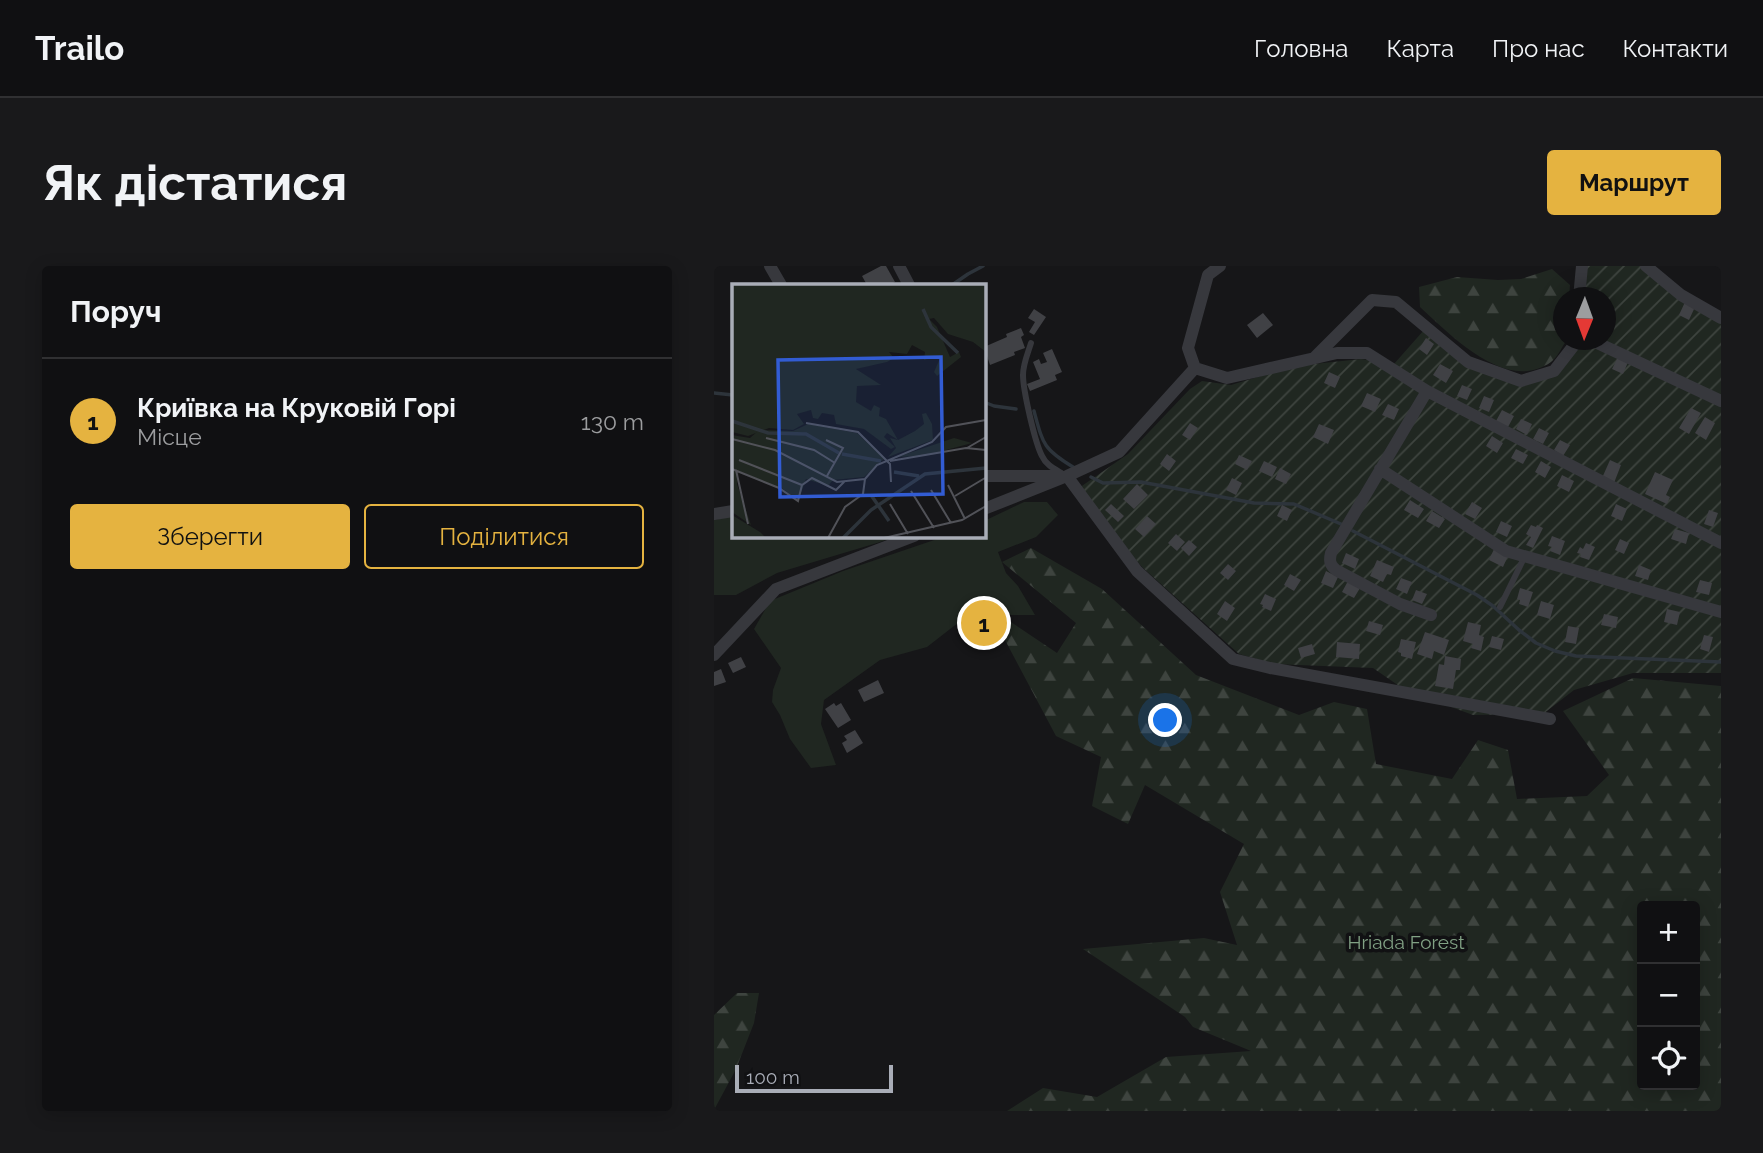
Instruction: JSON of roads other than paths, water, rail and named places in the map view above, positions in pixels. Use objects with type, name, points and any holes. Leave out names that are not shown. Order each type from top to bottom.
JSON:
[{"type":"street","points":[[770,266],[780,284]]},
{"type":"street","points":[[899,266],[908,284]]},
{"type":"street","points":[[1195,368],[1188,348],[1208,275],[1220,266]]},
{"type":"street","points":[[1580,287],[1582,266]]},
{"type":"street","points":[[1646,266],[1681,295],[1721,318]]},
{"type":"street","points":[[1314,358],[1372,300],[1396,302],[1468,362],[1521,381],[1554,371],[1570,350]]},
{"type":"street","points":[[1612,350],[1721,401]]},
{"type":"street","points":[[1195,368],[1227,378],[1337,352],[1367,353],[1427,391],[1721,543]]},
{"type":"street","points":[[985,509],[1119,452],[1195,368]]},
{"type":"street","points":[[1427,391],[1329,559],[1336,570],[1400,604],[1431,615]]},
{"type":"street","points":[[1380,469],[1507,551],[1721,612]]},
{"type":"street","points":[[985,476],[1067,476]]},
{"type":"street","points":[[1067,476],[1138,571],[1233,659],[1550,719]]},
{"type":"street","points":[[714,514],[732,511]]},
{"type":"street","points":[[714,655],[776,589],[911,537]]},
{"type":"lane","points":[[1031,343],[1023,378],[1032,425],[1041,456],[1067,476]]},
{"type":"lane","points":[[1500,607],[1525,556]]},
{"type":"waterway","points":[[953,284],[983,266]]},
{"type":"waterway","points":[[714,393],[732,395]]},
{"type":"waterway","points":[[985,402],[1016,409]]},
{"type":"waterway","points":[[1034,411],[1046,445],[1073,467]]},
{"type":"waterway","points":[[1091,477],[1103,483],[1141,482],[1254,503],[1294,504],[1341,524]]},
{"type":"waterway","points":[[1353,531],[1477,595],[1536,643],[1555,651],[1576,656],[1721,662]]},
{"type":"place","name":"Криївка на Круковій Горі","points":[[984,623]]},
{"type":"park label","name":"Hriada Forest","points":[[1406,942]]}]
